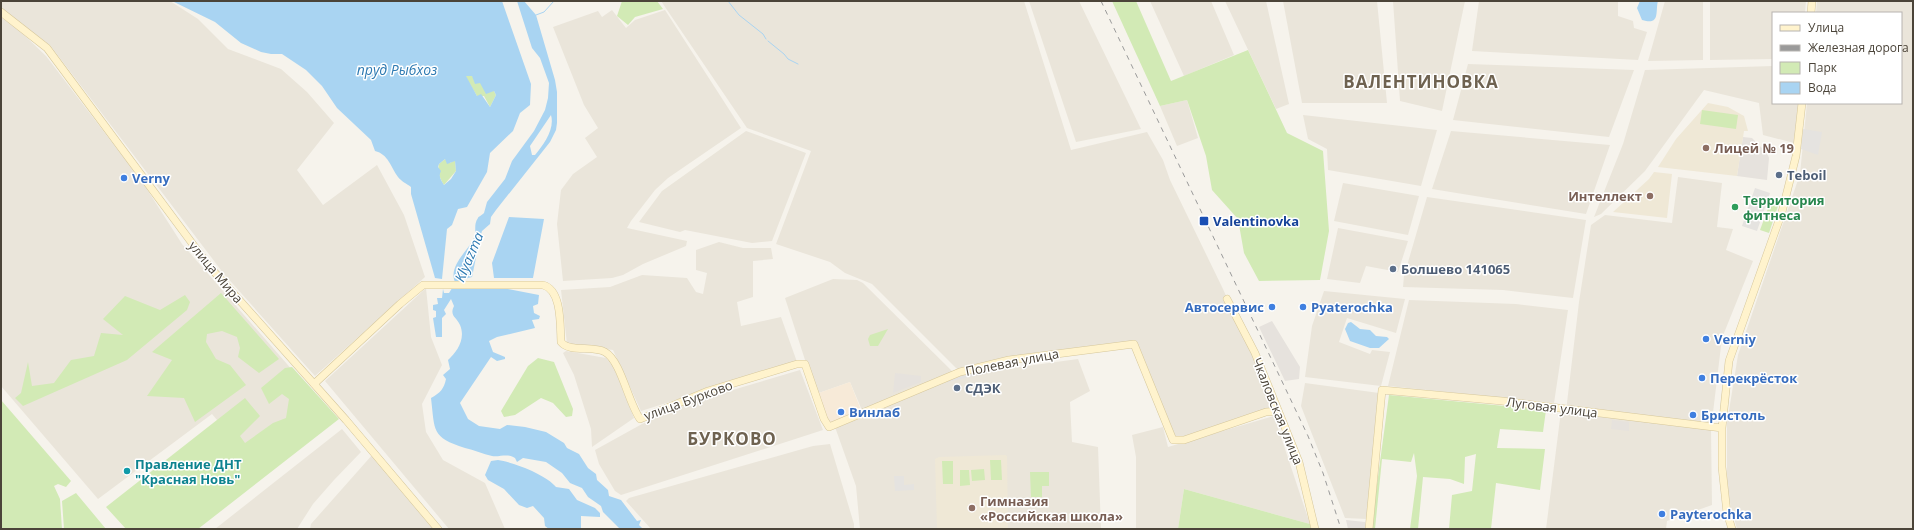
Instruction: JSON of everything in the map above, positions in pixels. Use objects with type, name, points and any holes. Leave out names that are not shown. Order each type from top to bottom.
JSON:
[{"type":"street","points":[[1811,12],[1812,1]]},
{"type":"street","name":"улица Мира","points":[[1,12],[47,48],[209,266],[314,384],[438,529]]},
{"type":"street","points":[[1732,529],[1724,498],[1722,428],[1729,361],[1772,245],[1794,167],[1802,104]]},
{"type":"street","name":"улица Бурково","points":[[314,384],[400,304],[423,285],[543,285],[548,286],[554,294],[558,306],[561,342],[567,347],[591,348],[605,352],[615,361],[633,409],[640,419],[708,391],[797,364],[805,364],[824,419],[829,427]]},
{"type":"street","name":"Чкаловская улица","points":[[1227,299],[1255,354],[1299,462],[1315,529]]},
{"type":"street","name":"Полевая улица","points":[[829,427],[960,372],[1010,360],[1134,344],[1173,440],[1184,440],[1266,412],[1277,411]]},
{"type":"street","name":"Луговая улица","points":[[1369,529],[1382,390],[1504,402],[1722,428]]},
{"type":"shaded area","points":[[1,1],[170,1],[198,19],[228,49],[281,69],[307,92],[334,123],[297,170],[323,205],[377,165],[404,215],[425,277],[315,376],[224,274],[50,45],[1,9]]},
{"type":"shaded area","points":[[661,1],[1024,1],[1071,150],[1147,132],[1163,160],[1170,180],[1223,289],[1277,411],[1173,440],[1133,344],[1072,351],[960,372],[872,284],[845,273],[830,262],[776,244],[811,151],[747,128]]},
{"type":"shaded area","points":[[1029,1],[1079,1],[1141,129],[1076,142]]},
{"type":"shaded area","points":[[1150,1],[1211,1],[1234,55],[1184,76]]},
{"type":"shaded area","points":[[1225,1],[1266,1],[1289,104],[1276,109]]},
{"type":"shaded area","points":[[1283,1],[1377,1],[1387,103],[1302,103]]},
{"type":"shaded area","points":[[1393,1],[1465,1],[1442,111],[1400,101]]},
{"type":"shaded area","points":[[1479,1],[1618,1],[1618,16],[1633,21],[1634,28],[1647,32],[1638,60],[1472,51]]},
{"type":"shaded area","points":[[1665,1],[1703,1],[1703,60],[1648,61]]},
{"type":"shaded area","points":[[1710,1],[1806,1],[1805,12],[1772,12],[1772,59],[1710,60]]},
{"type":"shaded area","points":[[1817,1],[1913,1],[1913,529],[1737,529],[1727,492],[1727,423],[1738,355],[1800,174],[1807,104],[1902,104],[1902,12],[1816,12]]},
{"type":"shaded area","points":[[612,10],[626,28],[635,20],[665,10],[741,128],[668,178],[655,190],[627,228],[687,241],[686,246],[643,264],[623,275],[612,278],[563,281],[557,224],[561,190],[573,174],[597,157],[585,138],[598,128],[584,105],[553,27],[598,11],[602,17]]},
{"type":"shaded area","points":[[1,17],[21,32],[46,56],[143,183],[182,244],[335,419],[264,476],[212,414],[98,499],[1,386]]},
{"type":"shaded area","points":[[1468,64],[1634,70],[1609,137],[1453,120]]},
{"type":"shaded area","points":[[1772,66],[1772,104],[1799,104],[1794,143],[1763,135],[1759,103],[1704,90],[1645,171],[1601,214],[1594,217],[1623,144],[1645,70]]},
{"type":"shaded area","points":[[1187,100],[1198,138],[1177,146],[1160,106]]},
{"type":"shaded area","name":"Лицей № 19","points":[[1708,103],[1728,107],[1744,116],[1748,131],[1744,131],[1737,176],[1658,167],[1676,139]]},
{"type":"shaded area","points":[[1303,115],[1437,130],[1421,186],[1328,170],[1327,149],[1308,139]]},
{"type":"shaded area","points":[[1803,129],[1822,132],[1818,155],[1801,149]]},
{"type":"shaded area","points":[[746,131],[806,153],[772,241],[752,243],[685,230],[680,232],[639,222],[662,191]]},
{"type":"shaded area","points":[[1451,131],[1610,145],[1586,214],[1432,189]]},
{"type":"shaded area","points":[[1743,137],[1752,138],[1767,153],[1769,158],[1767,180],[1737,176]]},
{"type":"shaded area","name":"Интеллект","points":[[1654,172],[1672,174],[1667,218],[1613,212],[1649,179]]},
{"type":"shaded area","points":[[1678,177],[1722,183],[1717,227],[1733,229],[1726,250],[1753,261],[1722,338],[1711,429],[1712,505],[1667,521],[1666,529],[1546,529],[1561,411],[1566,411],[1579,302],[1591,225],[1605,215],[1672,223]]},
{"type":"shaded area","points":[[1343,183],[1419,196],[1408,235],[1334,221]]},
{"type":"shaded area","points":[[1755,188],[1770,193],[1757,231],[1742,226]]},
{"type":"shaded area","points":[[1427,197],[1586,220],[1573,298],[1503,290],[1403,287],[1404,276]]},
{"type":"shaded area","points":[[1338,228],[1408,241],[1398,272],[1366,266],[1360,283],[1327,279]]},
{"type":"shaded area","points":[[719,242],[743,248],[771,248],[773,259],[753,261],[753,297],[737,302],[741,326],[781,317],[797,362],[641,411],[613,350],[567,344],[561,290],[610,287],[642,275],[687,278],[696,292],[703,294],[707,273],[696,270],[696,250]]},
{"type":"shaded area","points":[[833,279],[857,280],[863,283],[956,375],[1013,363],[1013,368],[1078,359],[1090,391],[1070,402],[1072,442],[1098,447],[1101,529],[860,529],[856,486],[835,427],[864,415],[850,382],[816,394],[785,298]]},
{"type":"shaded area","points":[[426,288],[431,337],[442,365],[422,404],[426,432],[443,460],[485,483],[505,529],[449,529],[325,381]]},
{"type":"shaded area","points":[[1324,291],[1405,299],[1396,333],[1347,318],[1339,342],[1370,354],[1372,350],[1390,352],[1381,386],[1305,377],[1312,326]]},
{"type":"shaded area","points":[[1409,300],[1516,304],[1568,310],[1554,403],[1388,386]]},
{"type":"shaded area","points":[[1272,321],[1300,367],[1299,379],[1285,381],[1259,327]]},
{"type":"shaded area","points":[[566,351],[606,358],[614,368],[634,418],[592,447],[591,429],[574,375],[563,353]]},
{"type":"shaded area","points":[[999,367],[1000,370],[948,382],[947,379]]},
{"type":"shaded area","points":[[800,370],[823,430],[621,495],[615,491],[599,464],[595,450],[642,424],[692,402]]},
{"type":"shaded area","points":[[895,373],[921,376],[921,382],[893,393]]},
{"type":"shaded area","points":[[850,382],[861,410],[827,424],[816,394]]},
{"type":"shaded area","points":[[1305,383],[1379,393],[1367,519],[1345,518],[1301,406]]},
{"type":"shaded area","points":[[1274,416],[1310,524],[1184,489],[1178,529],[1136,529],[1136,457],[1132,435],[1163,427],[1168,447]]},
{"type":"shaded area","points":[[1612,420],[1629,422],[1629,431],[1611,429]]},
{"type":"shaded area","points":[[342,429],[361,452],[313,504],[297,529],[215,529]]},
{"type":"shaded area","points":[[830,444],[854,524],[854,529],[651,529],[626,501],[629,498],[813,446]]},
{"type":"shaded area","points":[[373,454],[436,529],[310,529],[311,524]]},
{"type":"shaded area","name":"Гимназия «Российская школа»","points":[[1007,456],[1008,529],[937,529],[935,459],[939,457]]},
{"type":"shaded area","points":[[894,476],[904,476],[904,485],[914,484],[914,490],[895,491]]},
{"type":"shaded area","points":[[1346,520],[1365,522],[1365,529],[1348,529]]},
{"type":"green space","points":[[622,1],[657,1],[663,9],[635,17],[628,25],[617,16]]},
{"type":"green space","points":[[1112,1],[1136,1],[1171,81],[1248,50],[1287,133],[1323,151],[1329,231],[1320,280],[1259,281],[1244,253],[1238,219],[1212,190],[1206,156],[1187,100],[1160,106]]},
{"type":"green space","points":[[465,76],[472,76],[494,91],[496,95],[490,107],[484,96],[477,96]]},
{"type":"green space","points":[[1702,110],[1738,115],[1736,129],[1700,124]]},
{"type":"green space","points":[[445,159],[450,163],[455,160],[456,171],[444,185],[439,175],[438,167],[439,164]]},
{"type":"green space","points":[[1770,203],[1778,206],[1769,233],[1760,230]]},
{"type":"green space","points":[[221,293],[279,359],[259,373],[238,357],[240,348],[237,337],[222,331],[207,334],[206,342],[216,359],[230,365],[246,385],[195,422],[184,398],[147,396],[172,360],[152,352]]},
{"type":"green space","points":[[185,295],[190,302],[187,310],[127,360],[23,406],[15,398],[21,393],[28,362],[32,386],[54,383],[71,360],[94,356],[101,333],[123,335],[103,319],[125,296],[160,310]]},
{"type":"green space","points":[[888,329],[878,346],[870,346],[868,339],[870,335]]},
{"type":"green space","points":[[538,358],[554,362],[573,409],[572,416],[566,417],[553,403],[541,398],[515,415],[504,417],[501,411],[528,366]]},
{"type":"green space","points":[[292,367],[339,419],[198,529],[126,529],[106,507],[245,398],[260,416],[240,436],[245,443],[273,423],[286,418],[289,399],[282,394],[269,404],[261,388],[285,368]]},
{"type":"green space","points":[[1389,395],[1546,410],[1543,432],[1500,429],[1497,448],[1545,449],[1540,490],[1496,483],[1491,529],[1449,529],[1452,495],[1472,491],[1476,454],[1465,457],[1464,484],[1450,479],[1423,477],[1418,529],[1410,529],[1417,476],[1414,453],[1411,462],[1382,459],[1375,529],[1371,529]]},
{"type":"green space","points":[[1,400],[71,481],[66,487],[58,484],[54,486],[60,499],[62,529],[1,529]]},
{"type":"green space","points":[[990,460],[1001,460],[1002,480],[991,480]]},
{"type":"green space","points":[[942,461],[953,461],[953,484],[943,484]]},
{"type":"green space","points":[[984,469],[985,480],[972,481],[971,470]]},
{"type":"green space","points":[[960,470],[969,470],[970,485],[960,486]]},
{"type":"green space","points":[[1030,472],[1049,472],[1049,486],[1042,486],[1042,497],[1031,497]]},
{"type":"green space","points":[[1184,489],[1310,524],[1311,529],[1178,529]]},
{"type":"green space","points":[[76,493],[106,529],[64,529],[62,501]]},
{"type":"water","name":"пруд Рыбхоз","points":[[172,1],[502,1],[531,84],[530,105],[520,113],[513,131],[490,153],[487,172],[467,207],[458,209],[452,225],[447,229],[442,279],[435,278],[411,194],[411,187],[398,177],[389,161],[383,155],[375,151],[371,140],[337,108],[322,86],[306,70],[282,54],[261,52],[241,43],[215,22]],"holes":[[[466,76],[472,76],[475,84],[480,83],[486,94],[494,91],[496,95],[490,107],[481,94],[477,96]],[[445,159],[447,164],[455,161],[456,171],[451,179],[444,185],[440,176],[441,171],[438,167],[439,164]]]},
{"type":"water","name":"Klyazma","points":[[517,1],[524,1],[536,15],[555,80],[557,92],[556,130],[550,142],[491,217],[490,224],[482,231],[472,277],[461,280],[461,282],[455,282],[454,270],[456,264],[474,238],[475,225],[479,217],[484,213],[487,202],[505,179],[512,161],[534,131],[545,110],[548,98],[549,83],[540,58],[532,48]],"holes":[[[551,115],[552,120],[548,136],[535,155],[532,155],[530,146]]]},
{"type":"water","points":[[1640,1],[1658,1],[1655,19],[1652,21],[1642,20],[1637,8]]},
{"type":"water","points":[[509,217],[544,219],[533,278],[494,278],[492,263]]},
{"type":"water","points":[[454,285],[462,288],[508,289],[539,295],[538,304],[533,306],[534,313],[540,316],[539,319],[532,320],[535,328],[497,337],[489,341],[493,352],[505,357],[505,359],[497,361],[491,357],[460,403],[468,419],[479,426],[500,429],[507,425],[525,427],[546,432],[564,443],[567,448],[579,454],[588,468],[596,474],[597,480],[608,490],[609,496],[621,500],[637,521],[641,520],[639,525],[643,529],[620,529],[603,512],[601,506],[588,497],[582,488],[570,483],[562,473],[546,462],[523,458],[517,462],[515,458],[507,455],[492,456],[454,444],[440,436],[433,418],[431,398],[443,388],[446,379],[443,375],[450,369],[448,360],[460,345],[462,330],[459,322],[452,312],[454,306],[451,299],[444,310],[446,314],[442,318],[442,337],[436,337],[433,318],[436,317],[436,311],[433,310],[433,305],[438,304],[437,298],[442,298],[443,289],[444,293],[449,293]]},
{"type":"water","points":[[1351,322],[1360,329],[1370,330],[1376,336],[1387,337],[1389,339],[1379,348],[1370,348],[1350,341],[1345,329],[1348,323]]},
{"type":"water","points":[[498,460],[512,463],[538,474],[552,482],[556,487],[569,489],[577,500],[595,508],[600,513],[600,517],[581,516],[581,529],[549,529],[545,526],[544,518],[533,506],[527,508],[519,505],[504,489],[488,480],[485,475],[491,461]]},
{"type":"waterway","points":[[536,15],[544,12],[554,1]]},
{"type":"waterway","points":[[728,1],[739,15],[763,34],[766,39]]},
{"type":"waterway","points":[[768,41],[788,59],[798,64]]},
{"type":"railway","points":[[1101,1],[1308,436],[1323,473],[1341,529]]},
{"type":"place","name":"Лицей № 19","points":[[1706,148]]},
{"type":"place","name":"Teboil","points":[[1779,175]]},
{"type":"place","name":"Verny","points":[[124,178]]},
{"type":"place","name":"Интеллект","points":[[1650,196]]},
{"type":"place","name":"Территория фитнеса","points":[[1735,207]]},
{"type":"place","name":"Valentinovka","points":[[1204,221]]},
{"type":"place","name":"Болшево 141065","points":[[1393,269]]},
{"type":"place","name":"Автосервис","points":[[1272,307]]},
{"type":"place","name":"Pyaterochka","points":[[1303,307]]},
{"type":"place","name":"Verniy","points":[[1706,339]]},
{"type":"place","name":"Перекрёсток","points":[[1702,378]]},
{"type":"place","name":"СДЭК","points":[[957,388]]},
{"type":"place","name":"Винлаб","points":[[841,412]]},
{"type":"place","name":"Бристоль","points":[[1693,415]]},
{"type":"place","name":"Правление ДНТ \"Красная Новь\"","points":[[127,471]]},
{"type":"place","name":"Гимназия «Российская школа»","points":[[972,508]]},
{"type":"place","name":"Payterochka","points":[[1662,514]]},
{"type":"district","name":"ВАЛЕНТИНОВКА","points":[[1421,82]]},
{"type":"district","name":"БУРКОВО","points":[[732,439]]}]
